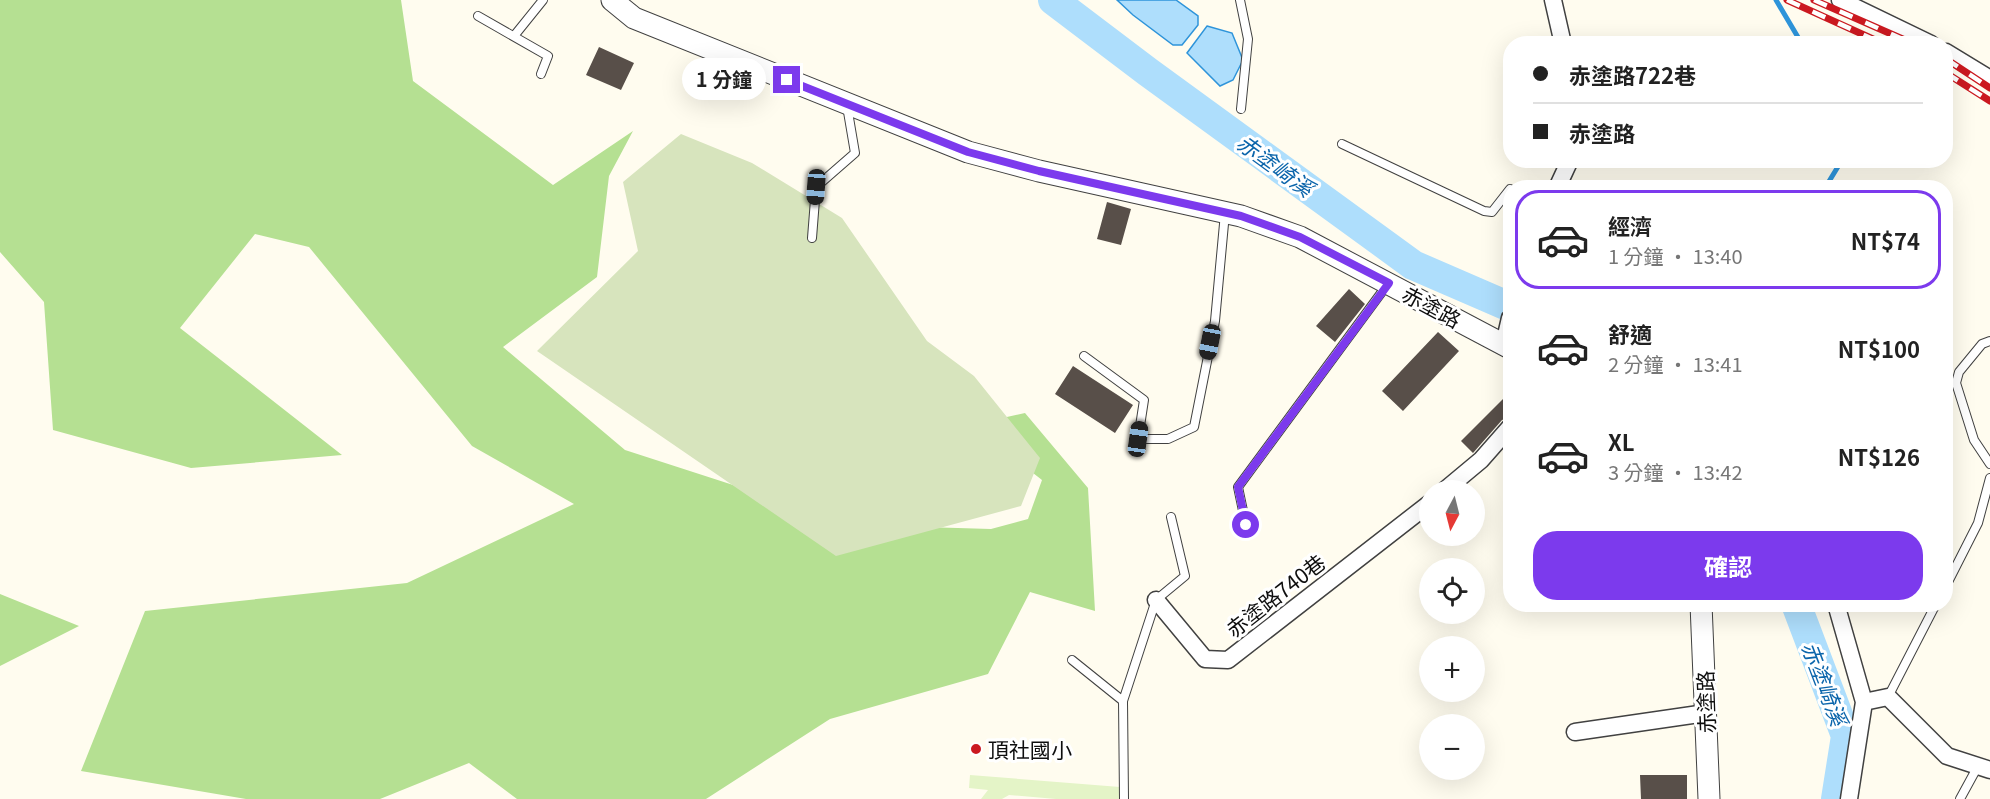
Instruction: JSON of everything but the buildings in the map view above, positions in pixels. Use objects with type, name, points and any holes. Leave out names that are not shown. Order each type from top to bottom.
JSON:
[{"type":"street","name":"赤塗路","points":[[612,0],[634,18],[968,152],[1039,171],[1241,216],[1300,237],[1389,283],[1503,332]]},
{"type":"street","points":[[1553,0],[1561,36]]},
{"type":"street","points":[[1840,0],[1914,36]]},
{"type":"street","points":[[1953,56],[1990,79]]},
{"type":"street","points":[[1457,480],[1481,460],[1503,435]]},
{"type":"street","name":"赤塗路740巷","points":[[1155,600],[1205,659],[1228,660],[1419,512]]},
{"type":"street","name":"赤塗路","points":[[1701,612],[1709,799]]},
{"type":"street","points":[[1840,612],[1864,702],[1849,799]]},
{"type":"street","points":[[1864,702],[1888,697],[1947,756],[1984,768]]},
{"type":"street","points":[[1575,732],[1706,713]]},
{"type":"lane","points":[[514,36],[543,0]]},
{"type":"lane","points":[[1240,0],[1248,39],[1241,110]]},
{"type":"lane","points":[[478,16],[548,56],[541,74]]},
{"type":"lane","points":[[813,238],[816,187],[855,153],[847,104]]},
{"type":"lane","points":[[1342,144],[1485,212],[1492,212],[1503,199]]},
{"type":"lane","points":[[1084,356],[1143,400],[1138,439],[1168,439],[1194,427],[1215,321],[1225,213]]},
{"type":"lane","points":[[1246,525],[1238,487],[1389,283]]},
{"type":"lane","points":[[1990,341],[1982,344],[1959,372],[1956,383],[1974,440],[1990,464]]},
{"type":"lane","points":[[1953,572],[1978,524],[1990,478]]},
{"type":"lane","points":[[1124,799],[1123,701],[1155,600],[1185,576],[1171,517]]},
{"type":"lane","points":[[1888,697],[1932,612]]},
{"type":"lane","points":[[1072,660],[1123,701]]},
{"type":"lane","points":[[1960,799],[1984,768]]},
{"type":"green space","points":[[0,0],[401,0],[413,81],[553,185],[633,131],[609,176],[597,277],[503,347],[625,450],[857,525],[991,529],[1028,519],[1042,480],[971,425],[1025,413],[1088,488],[1095,611],[1030,592],[988,674],[830,719],[706,799],[517,799],[469,763],[380,799],[246,799],[81,771],[145,611],[407,583],[574,504],[472,446],[309,247],[255,234],[180,328],[342,455],[191,468],[53,430],[44,302],[0,252]]},
{"type":"green space","points":[[681,134],[752,163],[842,218],[927,341],[974,376],[1040,458],[1021,506],[836,556],[537,351],[638,251],[623,182]]},
{"type":"green space","points":[[0,594],[79,626],[0,666]]},
{"type":"green space","points":[[970,775],[1120,787],[1119,799],[1056,799],[1009,795],[1002,799],[981,799],[988,790],[969,788]]},
{"type":"water","points":[[1117,0],[1176,0],[1198,16],[1198,25],[1182,45],[1173,45]]},
{"type":"water","points":[[1207,26],[1232,33],[1243,60],[1233,80],[1220,86],[1187,53]]},
{"type":"waterway","name":"赤塗崎溪","points":[[1053,0],[1413,265],[1503,304]]},
{"type":"waterway","points":[[1776,0],[1797,36]]},
{"type":"waterway","points":[[1830,180],[1837,168]]},
{"type":"waterway","name":"赤塗崎溪","points":[[1799,612],[1846,736],[1836,799]]},
{"type":"railway","points":[[1787,0],[1866,36]]},
{"type":"railway","points":[[1814,0],[1896,36]]},
{"type":"railway","points":[[1953,64],[1990,88]]},
{"type":"railway","points":[[1953,77],[1990,101]]},
{"type":"place","name":"頂社國小","points":[[976,749]]},
{"type":"route","points":[[787,80],[968,152],[1039,171],[1241,216],[1300,237],[1389,283],[1238,487],[1246,525]]}]
